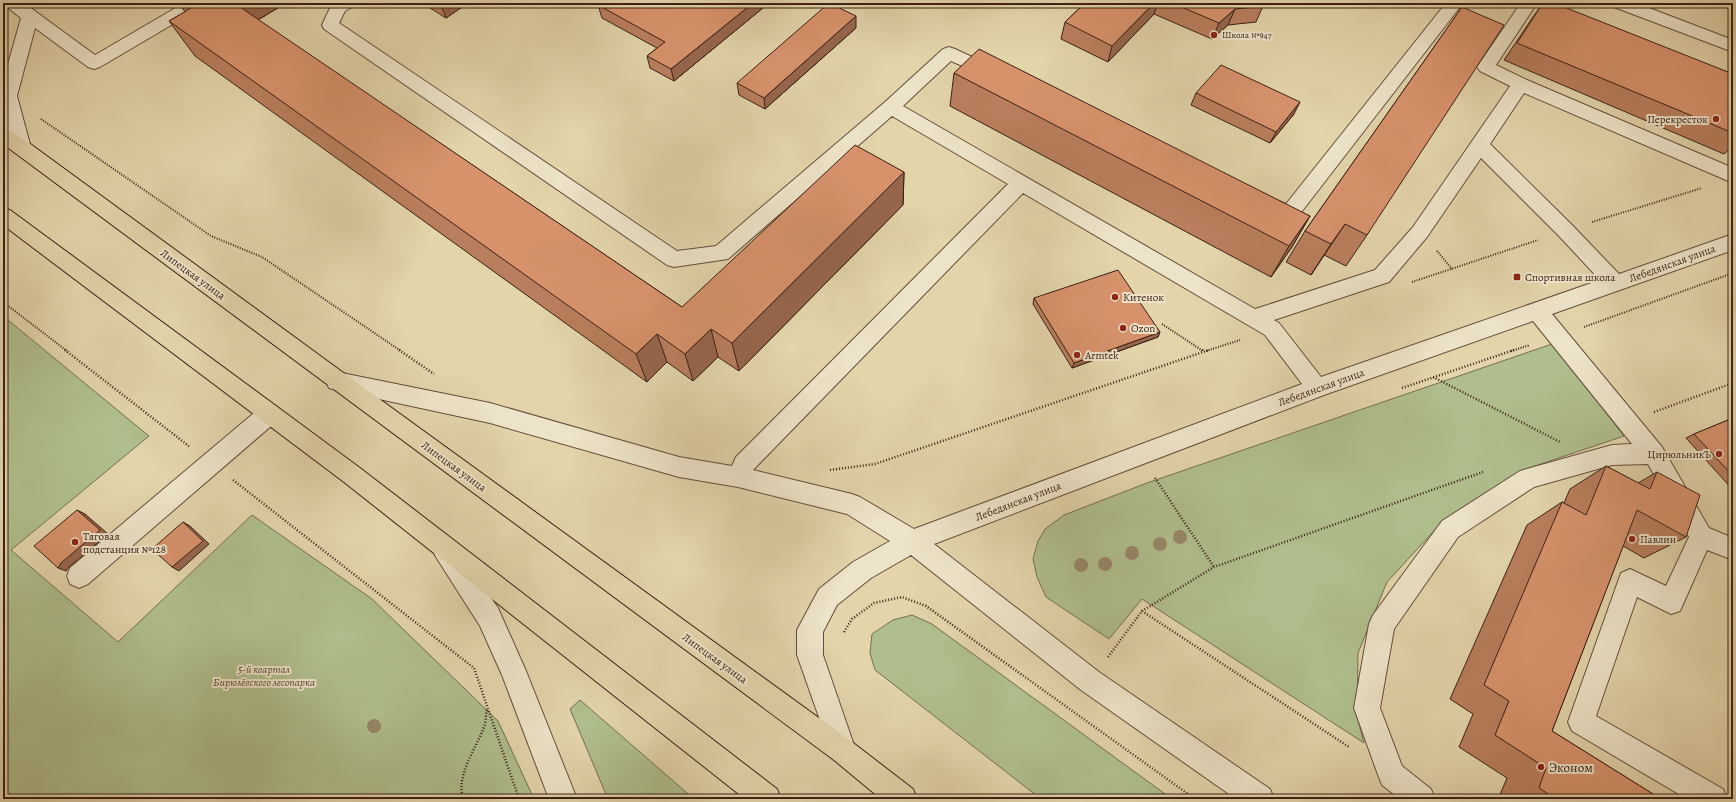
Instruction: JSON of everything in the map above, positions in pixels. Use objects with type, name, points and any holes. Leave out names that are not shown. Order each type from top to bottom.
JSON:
[{"type":"main road","name":"Липецкая улица","points":[[3,135],[843,751],[904,799]]},
{"type":"main road","points":[[3,215],[352,475],[766,799]]},
{"type":"street","points":[[13,3],[94,63],[196,3]]},
{"type":"street","points":[[346,3],[338,8],[330,25],[674,259],[721,253],[891,107],[949,53],[1006,80]]},
{"type":"street","points":[[1254,197],[1289,214],[1443,30],[1455,3]]},
{"type":"street","points":[[1529,3],[1489,49],[1486,67],[1521,84],[1733,176]]},
{"type":"street","points":[[1620,3],[1733,46]]},
{"type":"street","points":[[22,148],[8,96],[30,16]]},
{"type":"street","points":[[1253,318],[1382,276],[1420,232],[1521,84]]},
{"type":"street","points":[[891,107],[1272,329],[1317,388]]},
{"type":"street","points":[[1479,145],[1566,231],[1616,284]]},
{"type":"street","points":[[738,477],[744,464],[1021,183]]},
{"type":"street","name":"Лебедянская улица","points":[[843,751],[810,655],[810,630],[828,597],[862,570],[912,541],[1317,388],[1733,242]]},
{"type":"street","points":[[1536,310],[1559,336],[1654,454],[1701,536],[1733,549]]},
{"type":"street","points":[[337,381],[490,413],[679,467],[738,477],[852,505],[912,541],[1090,681],[1260,799]]},
{"type":"street","points":[[79,576],[269,414]]},
{"type":"street","points":[[1421,799],[1392,775],[1367,708],[1382,624],[1450,529],[1528,478],[1612,455],[1654,454]]},
{"type":"street","points":[[1701,536],[1671,602],[1630,581],[1581,722],[1713,799]]},
{"type":"street","points":[[441,545],[489,617],[513,671],[563,799]]},
{"type":"path","points":[[1402,388],[1559,336],[1733,273]]},
{"type":"path","points":[[3,302],[474,668],[519,799]]},
{"type":"path","points":[[1162,324],[1204,352]]},
{"type":"path","points":[[1432,377],[1564,444],[1557,447]]},
{"type":"path","points":[[1628,422],[1733,383]]},
{"type":"path","points":[[1352,749],[1142,611],[1214,567],[1490,470]]},
{"type":"path","points":[[1152,473],[1214,567]]},
{"type":"path","points":[[842,635],[852,618],[874,603],[902,597],[926,606],[1195,799]]},
{"type":"path","points":[[462,799],[460,795],[465,771],[473,748],[484,727],[488,707]]},
{"type":"green space","name":"5-й квартал Бирюлёвского лесопарка","points":[[3,316],[149,436],[11,550],[118,642],[252,515],[372,599],[498,721],[534,799],[3,799]]},
{"type":"green space","points":[[1552,344],[1624,436],[1526,469],[1445,519],[1387,582],[1358,653],[1357,716],[1364,743],[1142,599],[1109,639],[1046,597],[1037,577],[1033,559],[1038,541],[1045,529],[1064,515],[1147,483]]},
{"type":"green space","points":[[912,615],[932,624],[1172,799],[1041,799],[875,670],[870,653],[872,634],[893,620]]},
{"type":"green space","points":[[580,700],[694,799],[608,799],[570,709]]},
{"type":"building","points":[[183,3],[234,3],[682,307],[855,145],[904,172],[732,343],[711,329],[685,354],[657,334],[636,354],[169,21],[191,8]]},
{"type":"building","points":[[602,3],[753,3],[671,69],[647,56],[665,42],[598,5]]},
{"type":"building","points":[[829,3],[856,16],[764,98],[737,83]]},
{"type":"building","points":[[1085,3],[1154,3],[1112,46],[1065,22]]},
{"type":"building","points":[[1172,3],[1261,3],[1263,6],[1235,9],[1219,23]]},
{"type":"building","points":[[1543,3],[1554,3],[1733,74],[1733,133],[1517,43]]},
{"type":"building","points":[[1462,7],[1504,25],[1367,235],[1345,224],[1331,244],[1305,231]]},
{"type":"building","points":[[979,49],[1310,216],[1289,246],[954,73]]},
{"type":"building","points":[[1221,65],[1300,102],[1276,132],[1196,93]]},
{"type":"building","points":[[1118,270],[1160,332],[1074,363],[1034,298]]},
{"type":"building","points":[[1733,418],[1733,476],[1694,434]]},
{"type":"building","points":[[1606,466],[1650,489],[1657,472],[1700,495],[1686,537],[1637,510],[1552,731],[1661,799],[1556,799],[1539,788],[1546,768],[1495,735],[1509,701],[1484,685],[1562,502],[1586,515]]},
{"type":"building","name":"Тяговая подстанция №128","points":[[77,510],[100,530],[61,563],[58,568],[34,546]]},
{"type":"building","points":[[183,522],[203,541],[172,567],[152,549]]},
{"type":"place","name":"Школа №947","points":[[1214,35]]},
{"type":"place","name":"Перекресток","points":[[1716,119]]},
{"type":"place","name":"Спортивная школа","points":[[1517,277]]},
{"type":"place","name":"Китенок","points":[[1115,297]]},
{"type":"place","name":"Ozon","points":[[1123,328]]},
{"type":"place","name":"Armtek","points":[[1077,355]]},
{"type":"place","name":"ЦирюльникЪ","points":[[1719,454]]},
{"type":"place","name":"Павлин","points":[[1632,539]]},
{"type":"place","name":"Тяговая подстанция №128","points":[[75,542]]},
{"type":"place","name":"Эконом","points":[[1541,767]]}]
